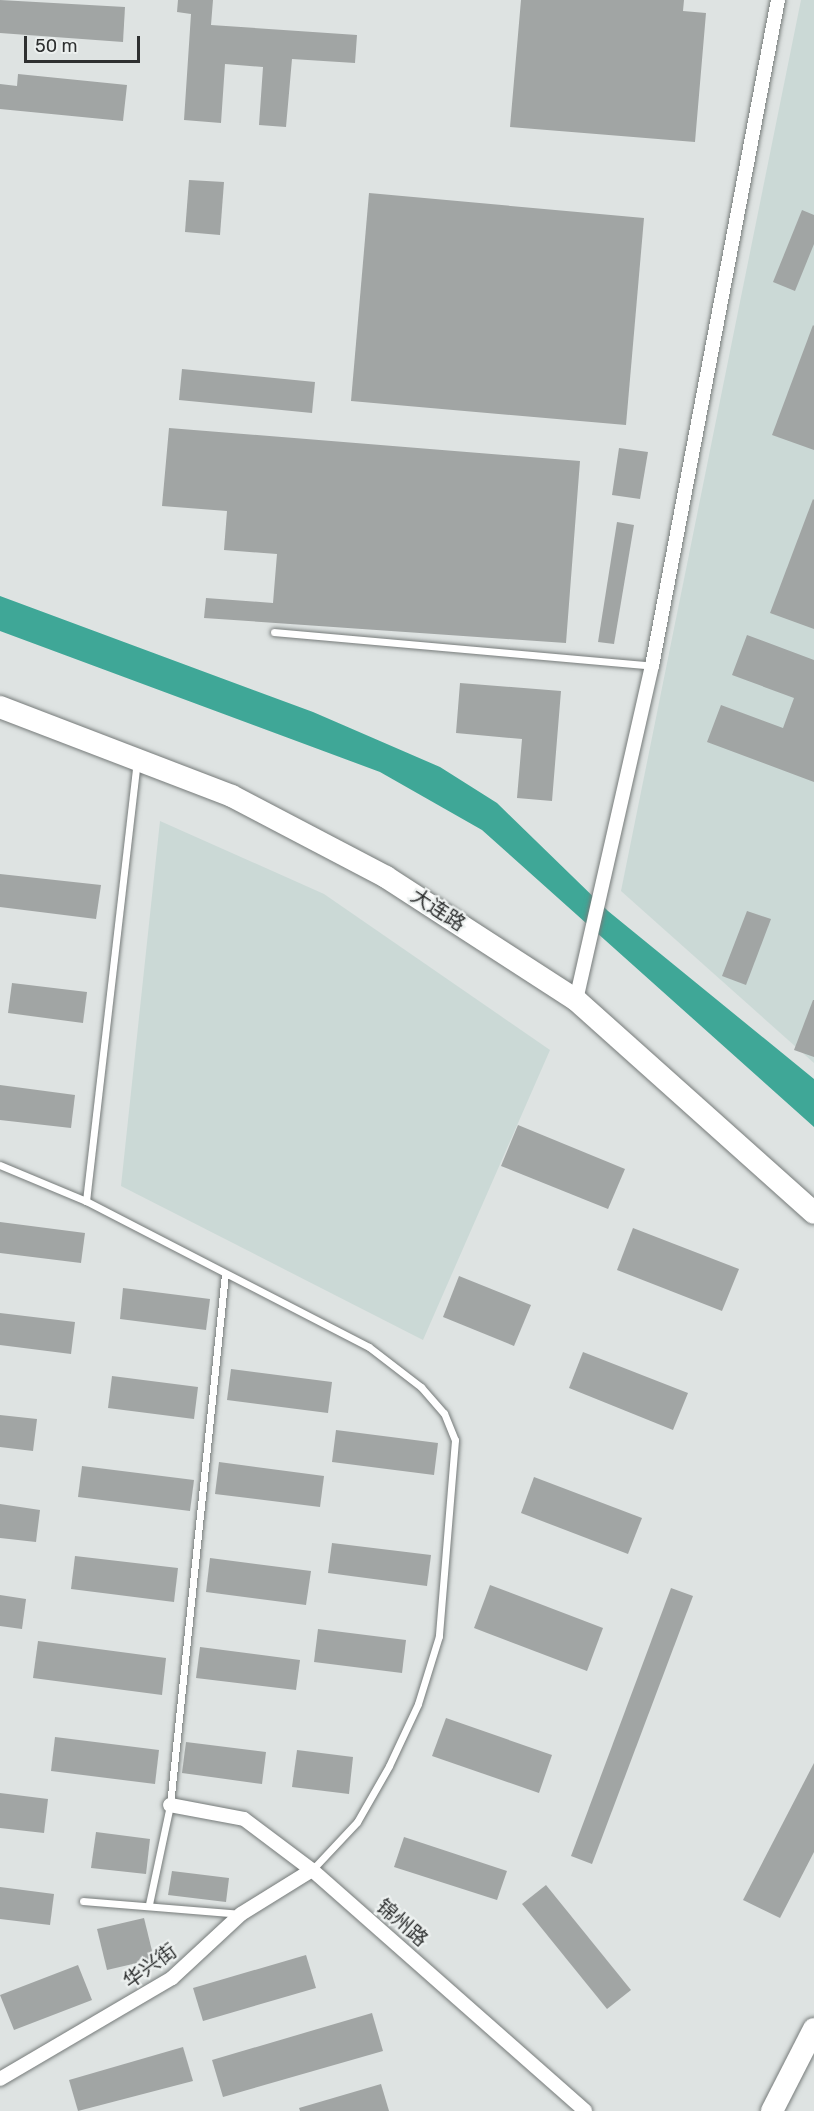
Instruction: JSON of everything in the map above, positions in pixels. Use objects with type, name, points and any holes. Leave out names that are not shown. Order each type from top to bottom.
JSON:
[{"type":"main road","name":"大连路","points":[[0,707],[232,796],[386,877],[576,1000],[814,1213]]},
{"type":"main road","points":[[772,2111],[814,2029]]},
{"type":"street","points":[[576,1000],[602,894],[652,666],[778,0]]},
{"type":"street","name":"锦州路","points":[[170,1805],[244,1820],[312,1870],[585,2111]]},
{"type":"street","name":"华兴街","points":[[0,2079],[172,1978],[241,1914],[312,1870]]},
{"type":"lane","points":[[274,632],[652,666]]},
{"type":"lane","points":[[86,1201],[138,760]]},
{"type":"lane","points":[[0,1165],[86,1201],[369,1347],[421,1387],[444,1413],[455,1440],[439,1636],[418,1704],[357,1822],[312,1870]]},
{"type":"lane","points":[[149,1904],[170,1805],[225,1274]]},
{"type":"lane","points":[[83,1901],[149,1904],[241,1914]]},
{"type":"shaded area","points":[[801,0],[814,0],[814,1063],[621,891]]},
{"type":"shaded area","points":[[0,596],[313,712],[440,767],[497,803],[608,911],[814,1079],[814,1127],[482,830],[380,772],[0,631]]},
{"type":"shaded area","points":[[160,821],[324,894],[550,1050],[423,1340],[121,1186]]},
{"type":"building","points":[[0,0],[125,7],[123,42],[0,33]]},
{"type":"building","points":[[178,0],[213,0],[211,25],[357,35],[355,63],[292,59],[286,127],[259,125],[263,67],[225,64],[221,123],[184,120],[191,14],[177,12]]},
{"type":"building","points":[[521,0],[684,0],[683,11],[706,13],[695,142],[510,127]]},
{"type":"building","points":[[18,74],[127,85],[123,121],[0,109],[0,84],[17,86]]},
{"type":"building","points":[[189,180],[224,182],[220,235],[185,232]]},
{"type":"building","points":[[369,193],[644,218],[626,425],[351,401]]},
{"type":"building","points":[[802,210],[814,215],[814,244],[795,291],[773,282]]},
{"type":"building","points":[[814,326],[814,450],[772,435]]},
{"type":"building","points":[[182,369],[315,382],[312,413],[179,400]]},
{"type":"building","points":[[169,428],[580,461],[566,643],[204,618],[206,598],[273,603],[277,554],[224,550],[227,511],[162,506]]},
{"type":"building","points":[[619,448],[648,452],[640,499],[612,495]]},
{"type":"building","points":[[814,500],[814,629],[770,613]]},
{"type":"building","points":[[617,522],[634,525],[614,644],[598,642]]},
{"type":"building","points":[[747,635],[814,660],[814,782],[707,742],[721,705],[783,728],[794,698],[732,675]]},
{"type":"building","points":[[460,683],[561,691],[552,801],[517,798],[522,739],[456,733]]},
{"type":"building","points":[[0,874],[101,885],[96,919],[0,907]]},
{"type":"building","points":[[747,911],[771,919],[746,985],[722,976]]},
{"type":"building","points":[[12,983],[87,992],[83,1023],[8,1013]]},
{"type":"building","points":[[814,1000],[814,1057],[794,1050]]},
{"type":"building","points":[[0,1085],[75,1095],[71,1128],[0,1120]]},
{"type":"building","points":[[518,1125],[625,1169],[608,1209],[501,1166]]},
{"type":"building","points":[[0,1222],[85,1233],[81,1263],[0,1253]]},
{"type":"building","points":[[633,1228],[739,1269],[722,1311],[617,1270]]},
{"type":"building","points":[[459,1276],[531,1305],[514,1346],[443,1317]]},
{"type":"building","points":[[123,1288],[210,1299],[206,1330],[120,1319]]},
{"type":"building","points":[[0,1313],[75,1322],[71,1354],[0,1345]]},
{"type":"building","points":[[583,1352],[688,1393],[673,1430],[569,1388]]},
{"type":"building","points":[[231,1369],[332,1382],[328,1413],[227,1400]]},
{"type":"building","points":[[112,1376],[198,1387],[194,1419],[108,1408]]},
{"type":"building","points":[[0,1415],[37,1419],[33,1451],[0,1447]]},
{"type":"building","points":[[336,1430],[438,1443],[434,1475],[332,1462]]},
{"type":"building","points":[[219,1462],[324,1476],[320,1507],[215,1494]]},
{"type":"building","points":[[82,1466],[194,1480],[190,1511],[78,1497]]},
{"type":"building","points":[[534,1477],[642,1518],[628,1554],[521,1513]]},
{"type":"building","points":[[0,1504],[40,1510],[36,1542],[0,1538]]},
{"type":"building","points":[[332,1543],[431,1555],[427,1586],[328,1573]]},
{"type":"building","points":[[75,1556],[178,1568],[174,1602],[71,1589]]},
{"type":"building","points":[[210,1558],[311,1571],[306,1605],[206,1592]]},
{"type":"building","points":[[490,1585],[603,1628],[587,1671],[474,1628]]},
{"type":"building","points":[[671,1588],[693,1596],[592,1864],[571,1856]]},
{"type":"building","points":[[0,1595],[26,1599],[22,1629],[0,1626]]},
{"type":"building","points":[[318,1629],[406,1640],[402,1673],[314,1662]]},
{"type":"building","points":[[38,1641],[166,1658],[162,1695],[33,1678]]},
{"type":"building","points":[[200,1647],[300,1660],[296,1690],[196,1678]]},
{"type":"building","points":[[446,1718],[552,1755],[539,1793],[432,1756]]},
{"type":"building","points":[[55,1737],[159,1750],[155,1784],[51,1771]]},
{"type":"building","points":[[186,1742],[266,1752],[262,1784],[182,1773]]},
{"type":"building","points":[[297,1750],[353,1757],[349,1794],[292,1787]]},
{"type":"building","points":[[814,1763],[814,1852],[780,1918],[743,1900]]},
{"type":"building","points":[[0,1793],[48,1799],[44,1833],[0,1828]]},
{"type":"building","points":[[96,1832],[150,1839],[146,1874],[91,1868]]},
{"type":"building","points":[[404,1837],[507,1871],[497,1900],[394,1867]]},
{"type":"building","points":[[172,1871],[229,1878],[226,1902],[168,1895]]},
{"type":"building","points":[[546,1885],[631,1990],[607,2009],[522,1904]]},
{"type":"building","points":[[0,1887],[54,1894],[50,1925],[0,1919]]},
{"type":"building","points":[[144,1918],[154,1959],[107,1970],[97,1929]]},
{"type":"building","points":[[306,1955],[316,1988],[203,2021],[193,1988]]},
{"type":"building","points":[[78,1965],[92,2000],[14,2030],[0,1995]]},
{"type":"building","points":[[372,2013],[383,2051],[223,2097],[212,2060]]},
{"type":"building","points":[[183,2047],[193,2081],[78,2111],[69,2080]]},
{"type":"building","points":[[381,2084],[389,2111],[300,2111],[299,2108]]}]
